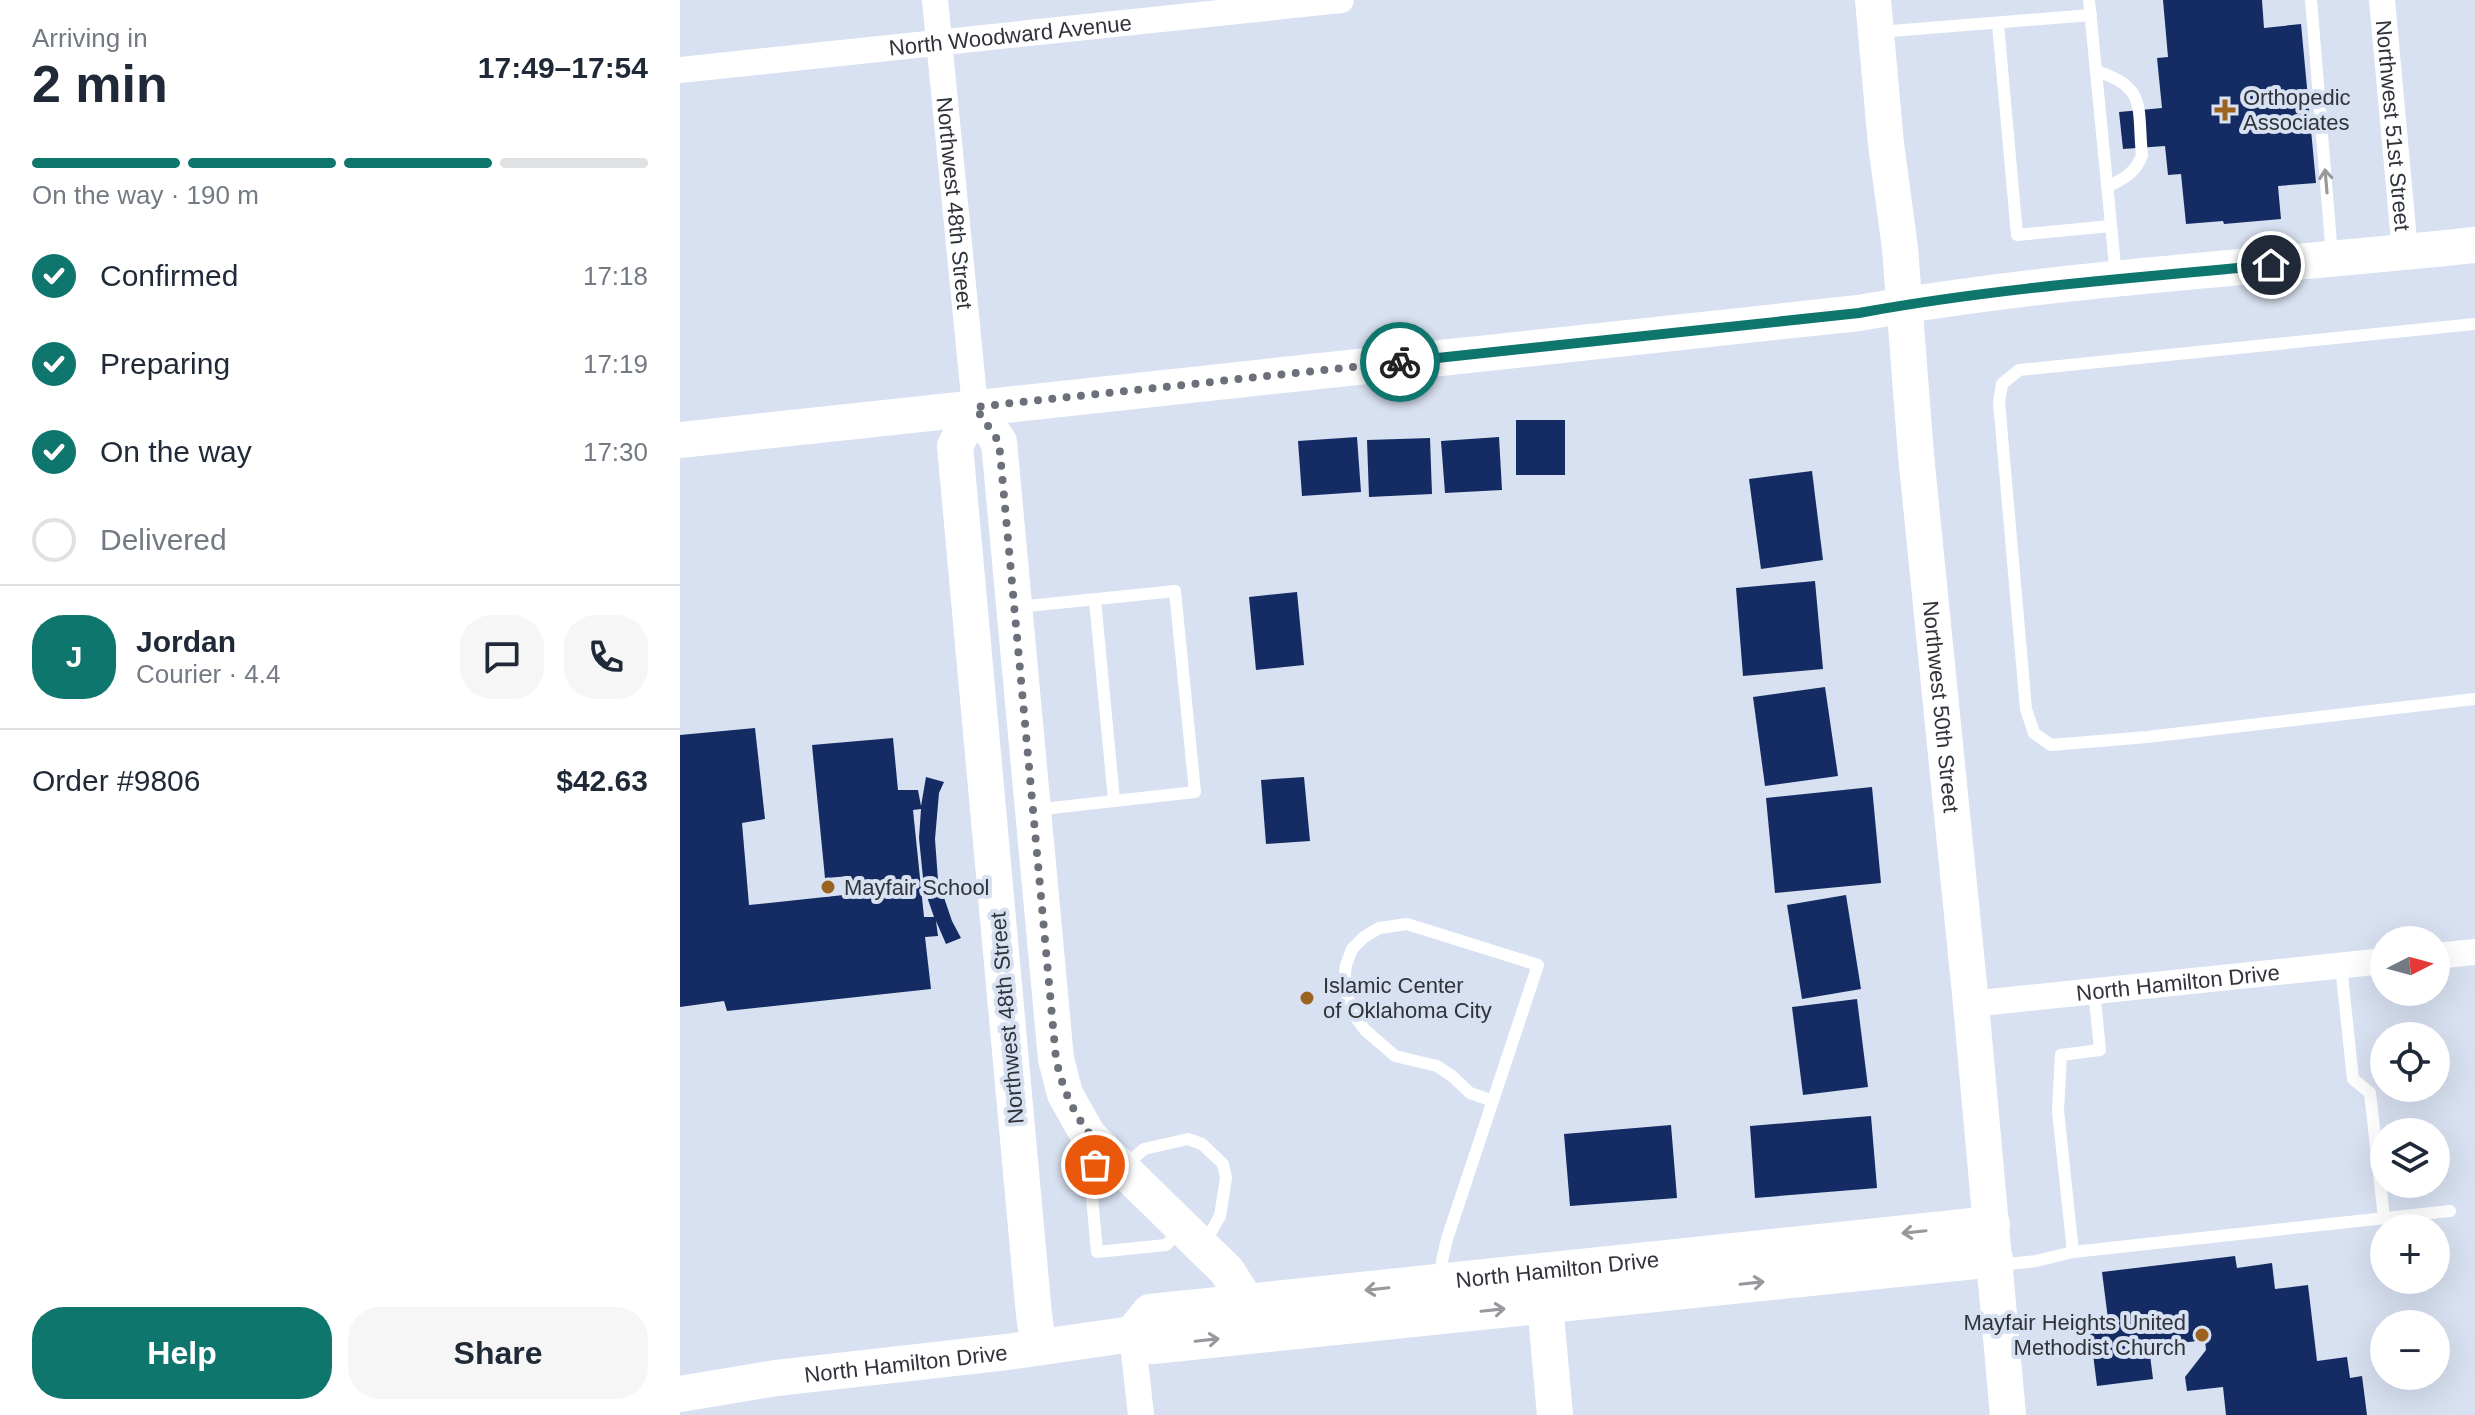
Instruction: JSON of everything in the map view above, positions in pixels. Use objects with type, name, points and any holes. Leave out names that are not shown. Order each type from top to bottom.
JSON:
[{"type":"street","name":"Northwest 48th Street","points":[[935,0],[975,407],[999,442],[1058,1069],[1065,1094],[1088,1135],[1235,1282],[1243,1303]]},
{"type":"street","name":"North Woodward Avenue","points":[[680,70],[1341,0]]},
{"type":"street","name":"Northwest 51st Street","points":[[2382,0],[2405,252]]},
{"type":"street","name":"Northwest 50th Street","points":[[1875,16],[2008,1415]]},
{"type":"street","points":[[680,440],[1859,313],[2117,279],[2475,245]]},
{"type":"street","name":"Northwest 48th Street","points":[[975,407],[955,446],[1039,1347]]},
{"type":"street","points":[[2450,955],[2475,952]]},
{"type":"street","name":"North Hamilton Drive","points":[[1971,1004],[2370,963]]},
{"type":"street","name":"North Hamilton Drive","points":[[1132,1334],[1150,1312],[1243,1303],[1444,1298],[1994,1249]]},
{"type":"street","name":"North Hamilton Drive","points":[[680,1394],[776,1378],[1132,1334],[1153,1346],[1444,1298],[1545,1304],[1994,1249]]},
{"type":"street","points":[[1545,1304],[1555,1415]]},
{"type":"street","points":[[1132,1334],[1141,1415]]},
{"type":"street","points":[[680,1394],[685,1415]]},
{"type":"lane","points":[[2089,0],[2117,279]]},
{"type":"lane","points":[[2311,0],[2332,259]]},
{"type":"lane","points":[[1875,16],[1998,24],[2091,15]]},
{"type":"lane","points":[[1998,24],[2017,235],[2111,226]]},
{"type":"lane","points":[[2096,71],[2117,77],[2129,85],[2136,96],[2142,155],[2128,177],[2107,187]]},
{"type":"lane","points":[[2475,324],[2019,370],[2002,384],[1999,402],[2026,709],[2034,733],[2051,745],[2147,737],[2475,699]]},
{"type":"lane","points":[[1014,607],[1175,591],[1195,792],[1033,810]]},
{"type":"lane","points":[[1095,600],[1114,800]]},
{"type":"lane","points":[[1444,1298],[1442,1261],[1447,1239],[1493,1101],[1538,965],[1407,924],[1387,925],[1364,937],[1352,949],[1345,975],[1345,994],[1356,1019],[1395,1056],[1437,1066],[1470,1093],[1493,1101]]},
{"type":"lane","points":[[2341,966],[2353,1079],[2370,1093],[2384,1214]]},
{"type":"lane","points":[[2073,1252],[2058,1111],[2061,1055],[2100,1050],[2094,990]]},
{"type":"lane","points":[[1188,1139],[1202,1144],[1223,1164],[1226,1178],[1220,1216],[1212,1230],[1166,1245],[1097,1252],[1090,1176],[1092,1170],[1114,1160],[1188,1139]]},
{"type":"lane","points":[[2422,1214],[2450,1211]]},
{"type":"lane","points":[[1994,1249],[2036,1261],[2073,1252],[2370,1220]]},
{"type":"building","name":"Orthopedic Associates","points":[[2163,0],[2262,0],[2264,28],[2301,24],[2316,183],[2278,186],[2281,219],[2186,224],[2181,174],[2168,175],[2165,146],[2123,149],[2119,112],[2162,108],[2157,58],[2168,57]]},
{"type":"building","points":[[1516,420],[1565,420],[1565,475],[1516,475]]},
{"type":"building","points":[[1357,437],[1361,492],[1302,496],[1298,441]]},
{"type":"building","points":[[1499,437],[1502,490],[1445,493],[1441,441]]},
{"type":"building","points":[[1430,438],[1432,494],[1369,497],[1367,440]]},
{"type":"building","points":[[1812,471],[1823,560],[1761,569],[1749,479]]},
{"type":"building","points":[[1815,581],[1823,669],[1743,676],[1736,588]]},
{"type":"building","points":[[1297,592],[1304,665],[1256,670],[1249,597]]},
{"type":"building","points":[[1825,687],[1838,776],[1765,786],[1753,697]]},
{"type":"building","points":[[755,728],[765,819],[742,823],[749,905],[853,894],[851,876],[825,878],[812,745],[893,738],[898,790],[918,790],[921,806],[926,777],[944,782],[939,793],[935,839],[938,880],[961,938],[946,944],[936,921],[938,936],[925,937],[931,989],[727,1011],[724,1001],[680,1007],[680,735]],"holes":[[[921,809],[919,838],[924,888],[934,917],[924,917],[913,810]]]},
{"type":"building","points":[[1304,777],[1310,841],[1266,844],[1261,780]]},
{"type":"building","points":[[1872,787],[1881,883],[1775,893],[1766,798]]},
{"type":"building","points":[[1846,895],[1861,989],[1802,999],[1787,905]]},
{"type":"building","points":[[1857,999],[1868,1087],[1803,1095],[1792,1007]]},
{"type":"building","points":[[1871,1116],[1877,1188],[1755,1198],[1750,1126]]},
{"type":"building","points":[[1671,1125],[1677,1198],[1570,1206],[1564,1134]]},
{"type":"building","name":"Mayfair Heights United Methodist Church","points":[[2235,1256],[2237,1268],[2272,1263],[2275,1289],[2308,1285],[2317,1361],[2347,1357],[2350,1378],[2362,1376],[2367,1415],[2226,1415],[2223,1387],[2187,1391],[2185,1377],[2206,1350],[2205,1340],[2149,1347],[2153,1379],[2097,1386],[2090,1330],[2109,1327],[2102,1272]]},
{"type":"way so far","points":[[1095,1165],[1106,1153],[1088,1135],[1072,1109],[1056,1059],[999,442],[975,407],[1400,362]]},
{"type":"place","name":"Orthopedic Associates","points":[[2225,110]]},
{"type":"place","name":"Mayfair School","points":[[828,887]]},
{"type":"place","name":"Islamic Center of Oklahoma City","points":[[1307,998]]},
{"type":"place","name":"Mayfair Heights United Methodist Church","points":[[2202,1335]]},
{"type":"route","points":[[1400,362],[1859,313],[2117,279],[2271,265]]}]
